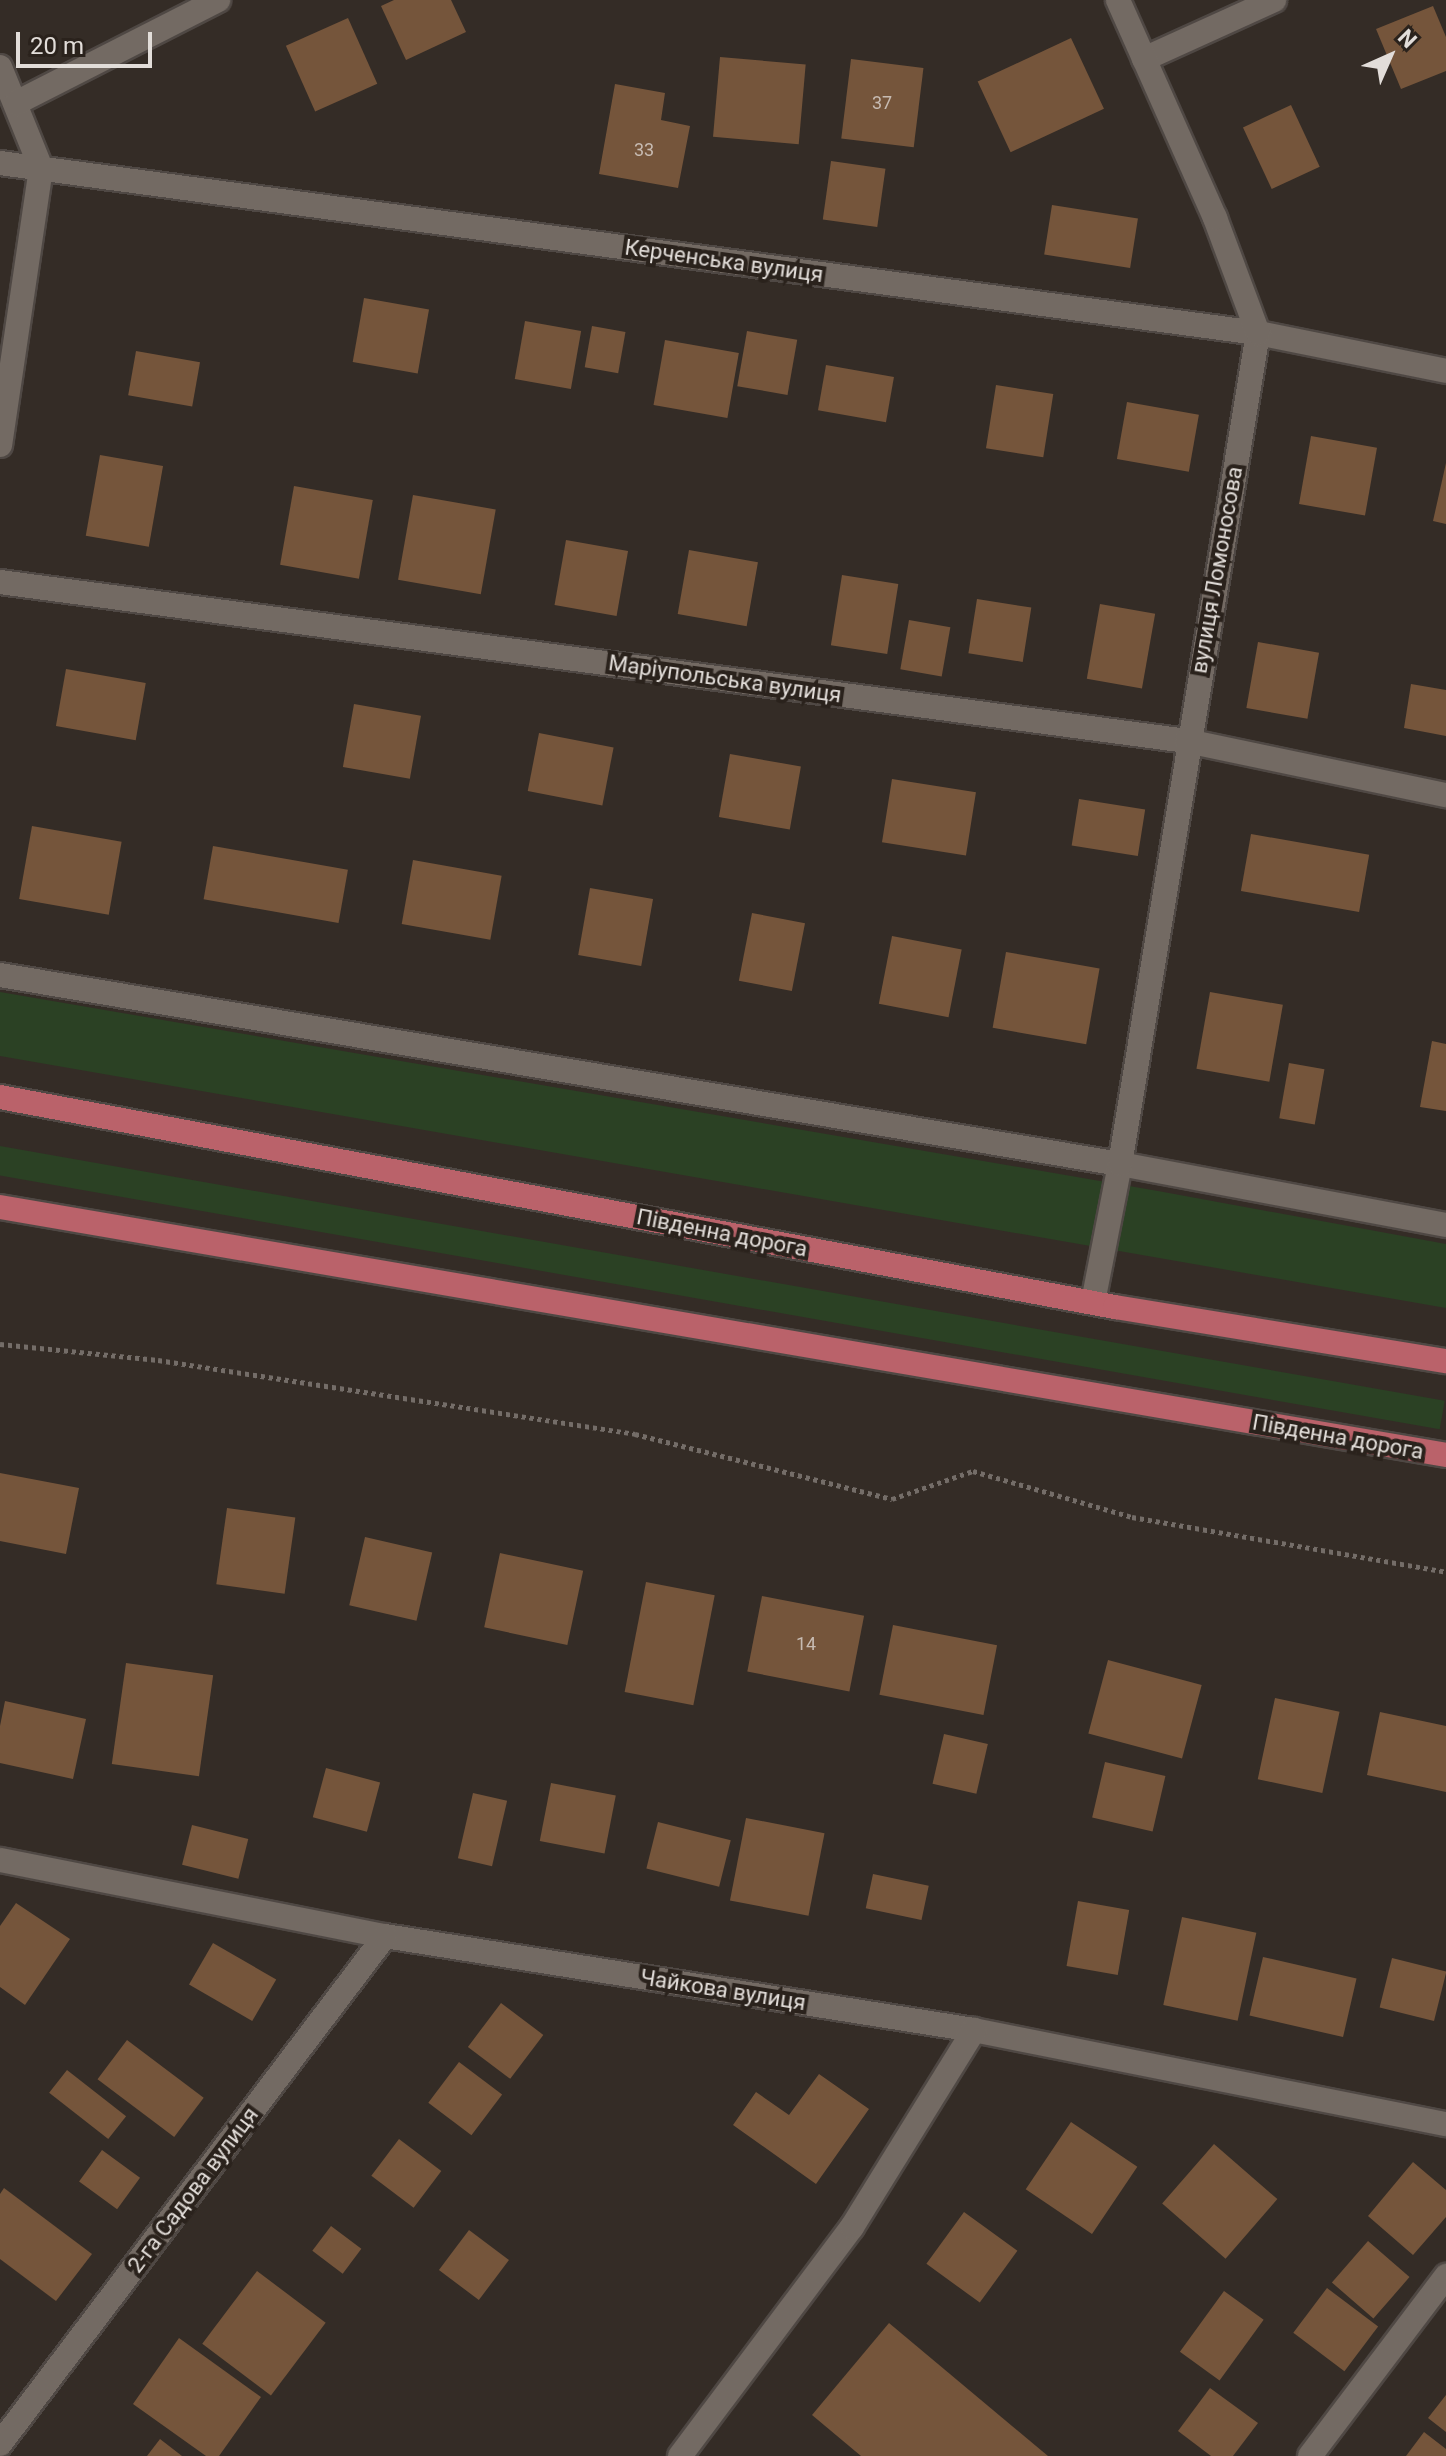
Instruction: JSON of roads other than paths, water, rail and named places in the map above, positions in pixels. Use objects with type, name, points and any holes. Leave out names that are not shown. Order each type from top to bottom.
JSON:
[{"type":"main road","name":"Південна дорога","points":[[0,1097],[1093,1302],[1446,1361]]},
{"type":"main road","name":"Південна дорога","points":[[0,1207],[1446,1455]]},
{"type":"street","points":[[16,103],[218,0]]},
{"type":"street","points":[[1118,0],[1215,218],[1258,333]]},
{"type":"street","points":[[1144,59],[1274,0]]},
{"type":"street","points":[[0,67],[41,168],[0,445]]},
{"type":"street","name":"Керченська вулиця","points":[[0,163],[1258,333],[1446,371]]},
{"type":"street","name":"вулиця Ломоносова","points":[[1093,1302],[1120,1164],[1187,741],[1258,333]]},
{"type":"street","name":"Маріупольська вулиця","points":[[0,582],[1187,741],[1446,795]]},
{"type":"street","points":[[0,975],[1120,1164],[1446,1225]]},
{"type":"street","name":"Чайкова вулиця","points":[[0,1860],[385,1936],[974,2030],[1446,2124]]},
{"type":"street","name":"2-га Садова вулиця","points":[[0,2444],[385,1936]]},
{"type":"street","points":[[680,2456],[852,2227],[974,2030]]},
{"type":"street","points":[[1310,2456],[1446,2276]]}]
